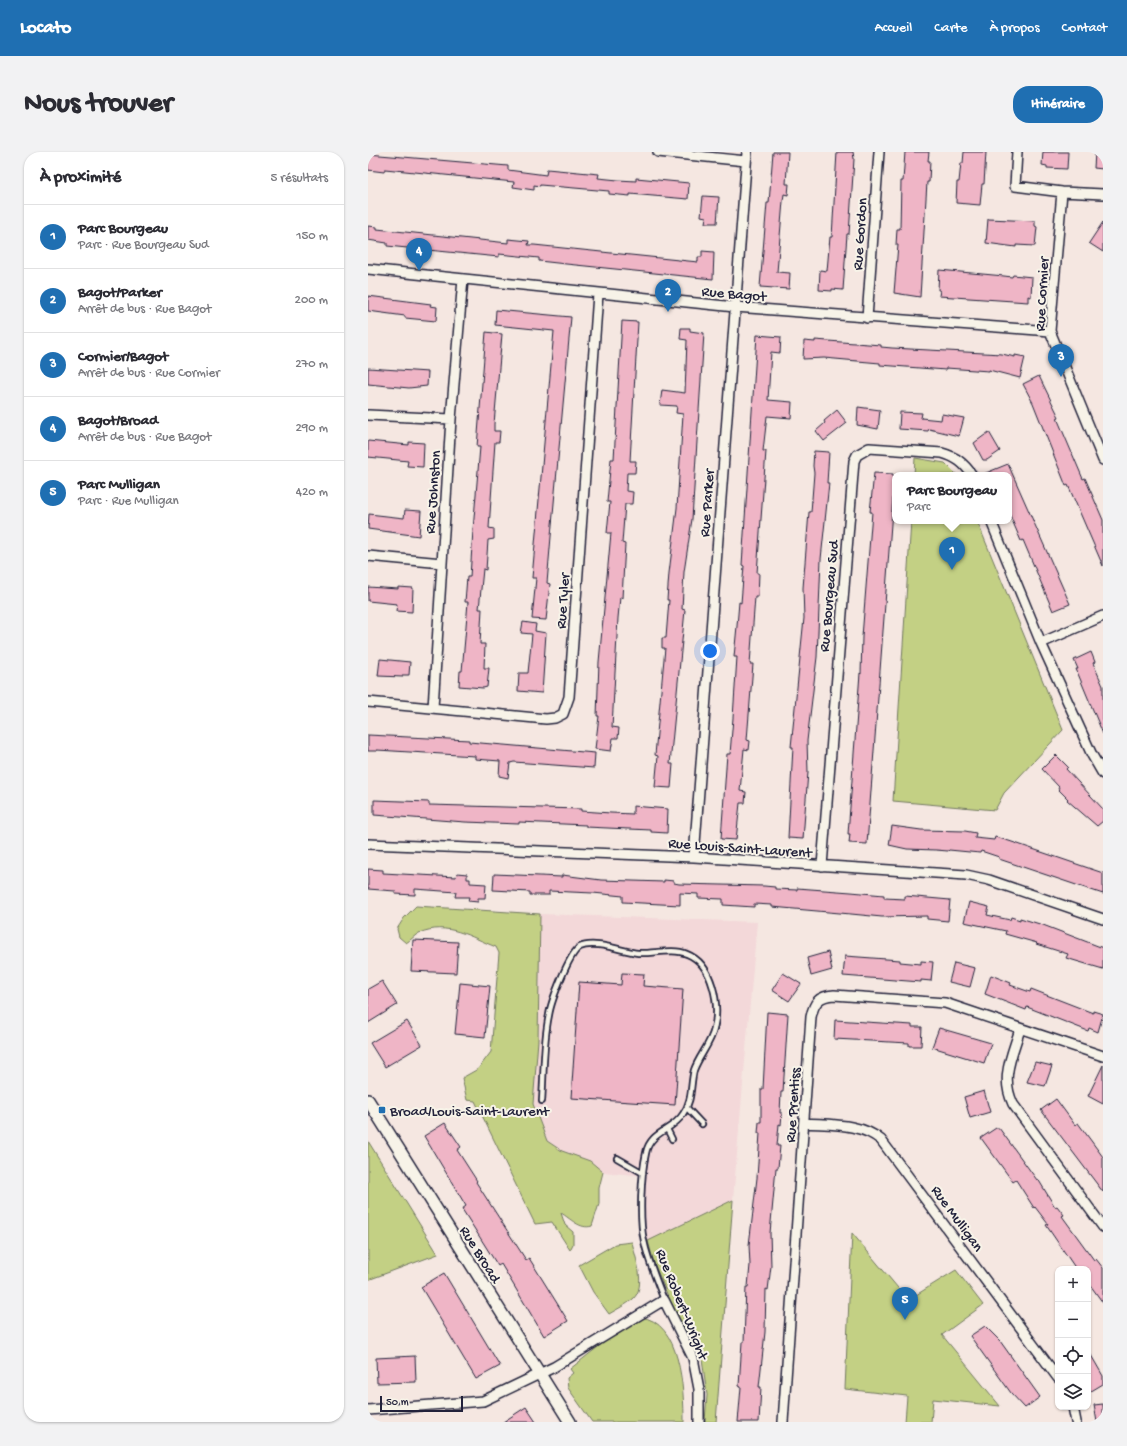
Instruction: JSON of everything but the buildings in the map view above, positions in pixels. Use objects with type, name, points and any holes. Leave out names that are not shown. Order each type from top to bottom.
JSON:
[{"type":"street","points":[[658,152],[746,156]]},
{"type":"street","name":"Rue Gordon","points":[[867,318],[880,152]]},
{"type":"street","points":[[1017,152],[1015,186],[1062,192],[1103,194]]},
{"type":"street","name":"Rue Parker","points":[[694,857],[746,156]]},
{"type":"street","name":"Rue Cormier","points":[[1062,192],[1050,331],[1103,460]]},
{"type":"street","name":"Rue Bagot","points":[[368,269],[735,307],[1050,331]]},
{"type":"street","name":"Rue Johnston","points":[[434,708],[451,419],[463,279]]},
{"type":"street","name":"Rue Tyler","points":[[368,702],[546,719],[555,718],[563,714],[567,706],[598,294]]},
{"type":"street","points":[[368,415],[451,419]]},
{"type":"street","name":"Rue Bourgeau Sud","points":[[822,866],[854,461],[857,454],[869,448],[942,454],[953,456],[962,462],[970,472]]},
{"type":"street","points":[[992,524],[1042,643],[1094,760],[1103,774]]},
{"type":"street","points":[[368,556],[442,563]]},
{"type":"street","points":[[1042,643],[1103,616]]},
{"type":"street","name":"Rue Louis-Saint-Laurent","points":[[368,844],[694,857],[972,876],[989,880],[1103,919]]},
{"type":"street","name":"Rue Prentiss","points":[[783,1422],[805,1123],[811,1017],[815,1003],[819,998],[834,995],[945,1003],[1103,1056]]},
{"type":"street","points":[[1020,1029],[1007,1071],[1006,1082],[1008,1094],[1013,1104],[1103,1227]]},
{"type":"street","name":"Rue Broad","points":[[368,1100],[570,1422]]},
{"type":"street","name":"Rue Mulligan","points":[[805,1123],[864,1130],[874,1134],[882,1140],[1055,1374]]},
{"type":"street","points":[[368,1410],[483,1402],[539,1374],[664,1300]]},
{"type":"street","name":"Rue Robert-Wright","points":[[664,1300],[693,1358],[699,1389],[698,1422]]},
{"type":"street","points":[[1074,1410],[1076,1422]]},
{"type":"lane","points":[[542,1101],[549,1015],[570,958],[579,947],[590,945],[649,954],[677,952],[686,953],[695,958],[709,978],[716,1006],[714,1029],[694,1071],[691,1097],[687,1108],[702,1124]]},
{"type":"lane","name":"Rue Robert-Wright","points":[[664,1300],[642,1232],[643,1173],[646,1152],[650,1141],[658,1133],[677,1123],[687,1108]]},
{"type":"lane","points":[[667,1129],[672,1139]]},
{"type":"lane","points":[[617,1158],[643,1173]]},
{"type":"shaded area","points":[[540,914],[757,922],[733,1200],[648,1241],[642,1203],[644,1176],[603,1172],[590,1161],[562,1151],[547,1141],[533,1104],[538,1040]]},
{"type":"green space","points":[[915,458],[945,463],[954,472],[914,472]]},
{"type":"green space","points":[[911,524],[978,524],[1063,730],[1004,793],[995,810],[893,801]]},
{"type":"green space","points":[[416,906],[540,914],[538,1040],[533,1104],[547,1141],[562,1151],[590,1161],[603,1172],[599,1188],[599,1204],[592,1226],[588,1227],[579,1225],[561,1213],[565,1225],[573,1232],[573,1244],[570,1250],[552,1222],[535,1224],[475,1101],[467,1100],[462,1078],[478,1069],[491,1052],[499,953],[496,947],[468,935],[440,929],[419,933],[406,943],[399,937],[397,929],[404,918]]},
{"type":"green space","points":[[368,1141],[438,1254],[368,1280]]},
{"type":"green space","points":[[733,1200],[716,1422],[705,1422],[707,1395],[701,1351],[678,1320],[654,1263],[648,1241]]},
{"type":"green space","points":[[852,1233],[908,1300],[956,1270],[983,1305],[942,1335],[1000,1406],[933,1399],[931,1422],[905,1422],[907,1396],[845,1389]]},
{"type":"green space","points":[[632,1242],[639,1271],[639,1287],[633,1299],[609,1314],[593,1292],[579,1265],[615,1244]]},
{"type":"green space","points":[[640,1317],[654,1321],[664,1331],[672,1344],[681,1376],[684,1422],[592,1422],[568,1388],[567,1378],[573,1373],[570,1369],[631,1321]]},
{"type":"place","name":"Bagot/Broad","points":[[419,271]]},
{"type":"place","name":"Bagot/Parker","points":[[668,312]]},
{"type":"place","name":"Cormier/Bagot","points":[[1061,377]]},
{"type":"place","name":"Parc Bourgeau","points":[[952,570]]},
{"type":"place","name":"Broad/Louis-Saint-Laurent","points":[[382,1110]]},
{"type":"place","name":"Parc Mulligan","points":[[905,1320]]}]
